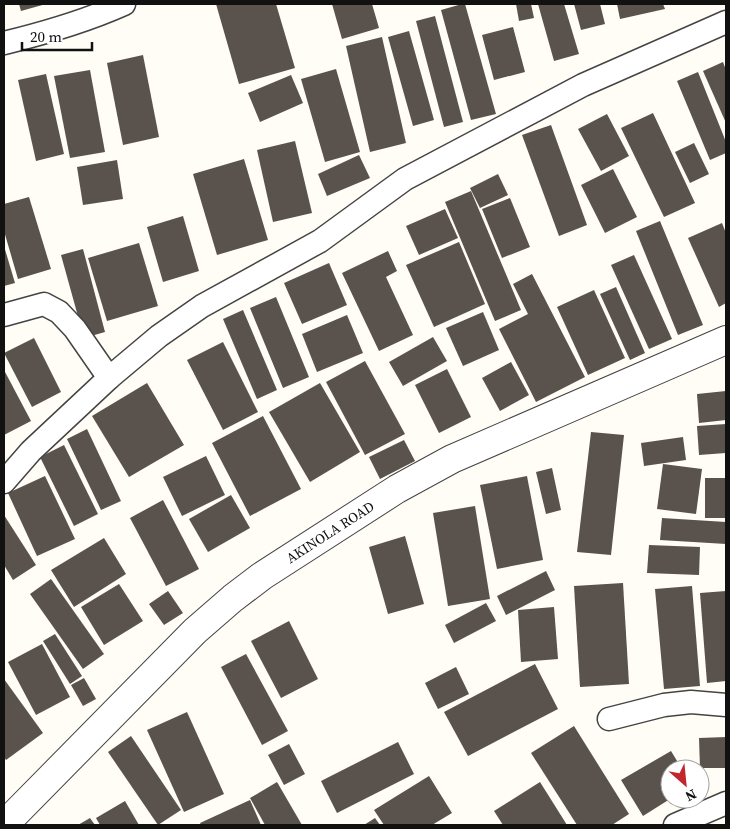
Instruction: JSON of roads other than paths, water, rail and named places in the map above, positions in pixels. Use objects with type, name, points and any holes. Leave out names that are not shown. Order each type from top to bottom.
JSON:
[{"type":"street","points":[[4,43],[35,35],[124,4]]},
{"type":"street","points":[[4,482],[31,451],[109,378],[159,336],[202,306],[320,241],[405,179],[583,85],[726,22]]},
{"type":"street","points":[[4,315],[44,304],[59,312],[75,328],[109,378]]},
{"type":"street","name":"AKINOLA ROAD","points":[[4,825],[195,631],[262,576],[397,489],[452,460],[726,340]]},
{"type":"street","points":[[609,719],[664,705],[691,702],[726,705]]},
{"type":"street","points":[[675,825],[726,803]]}]
